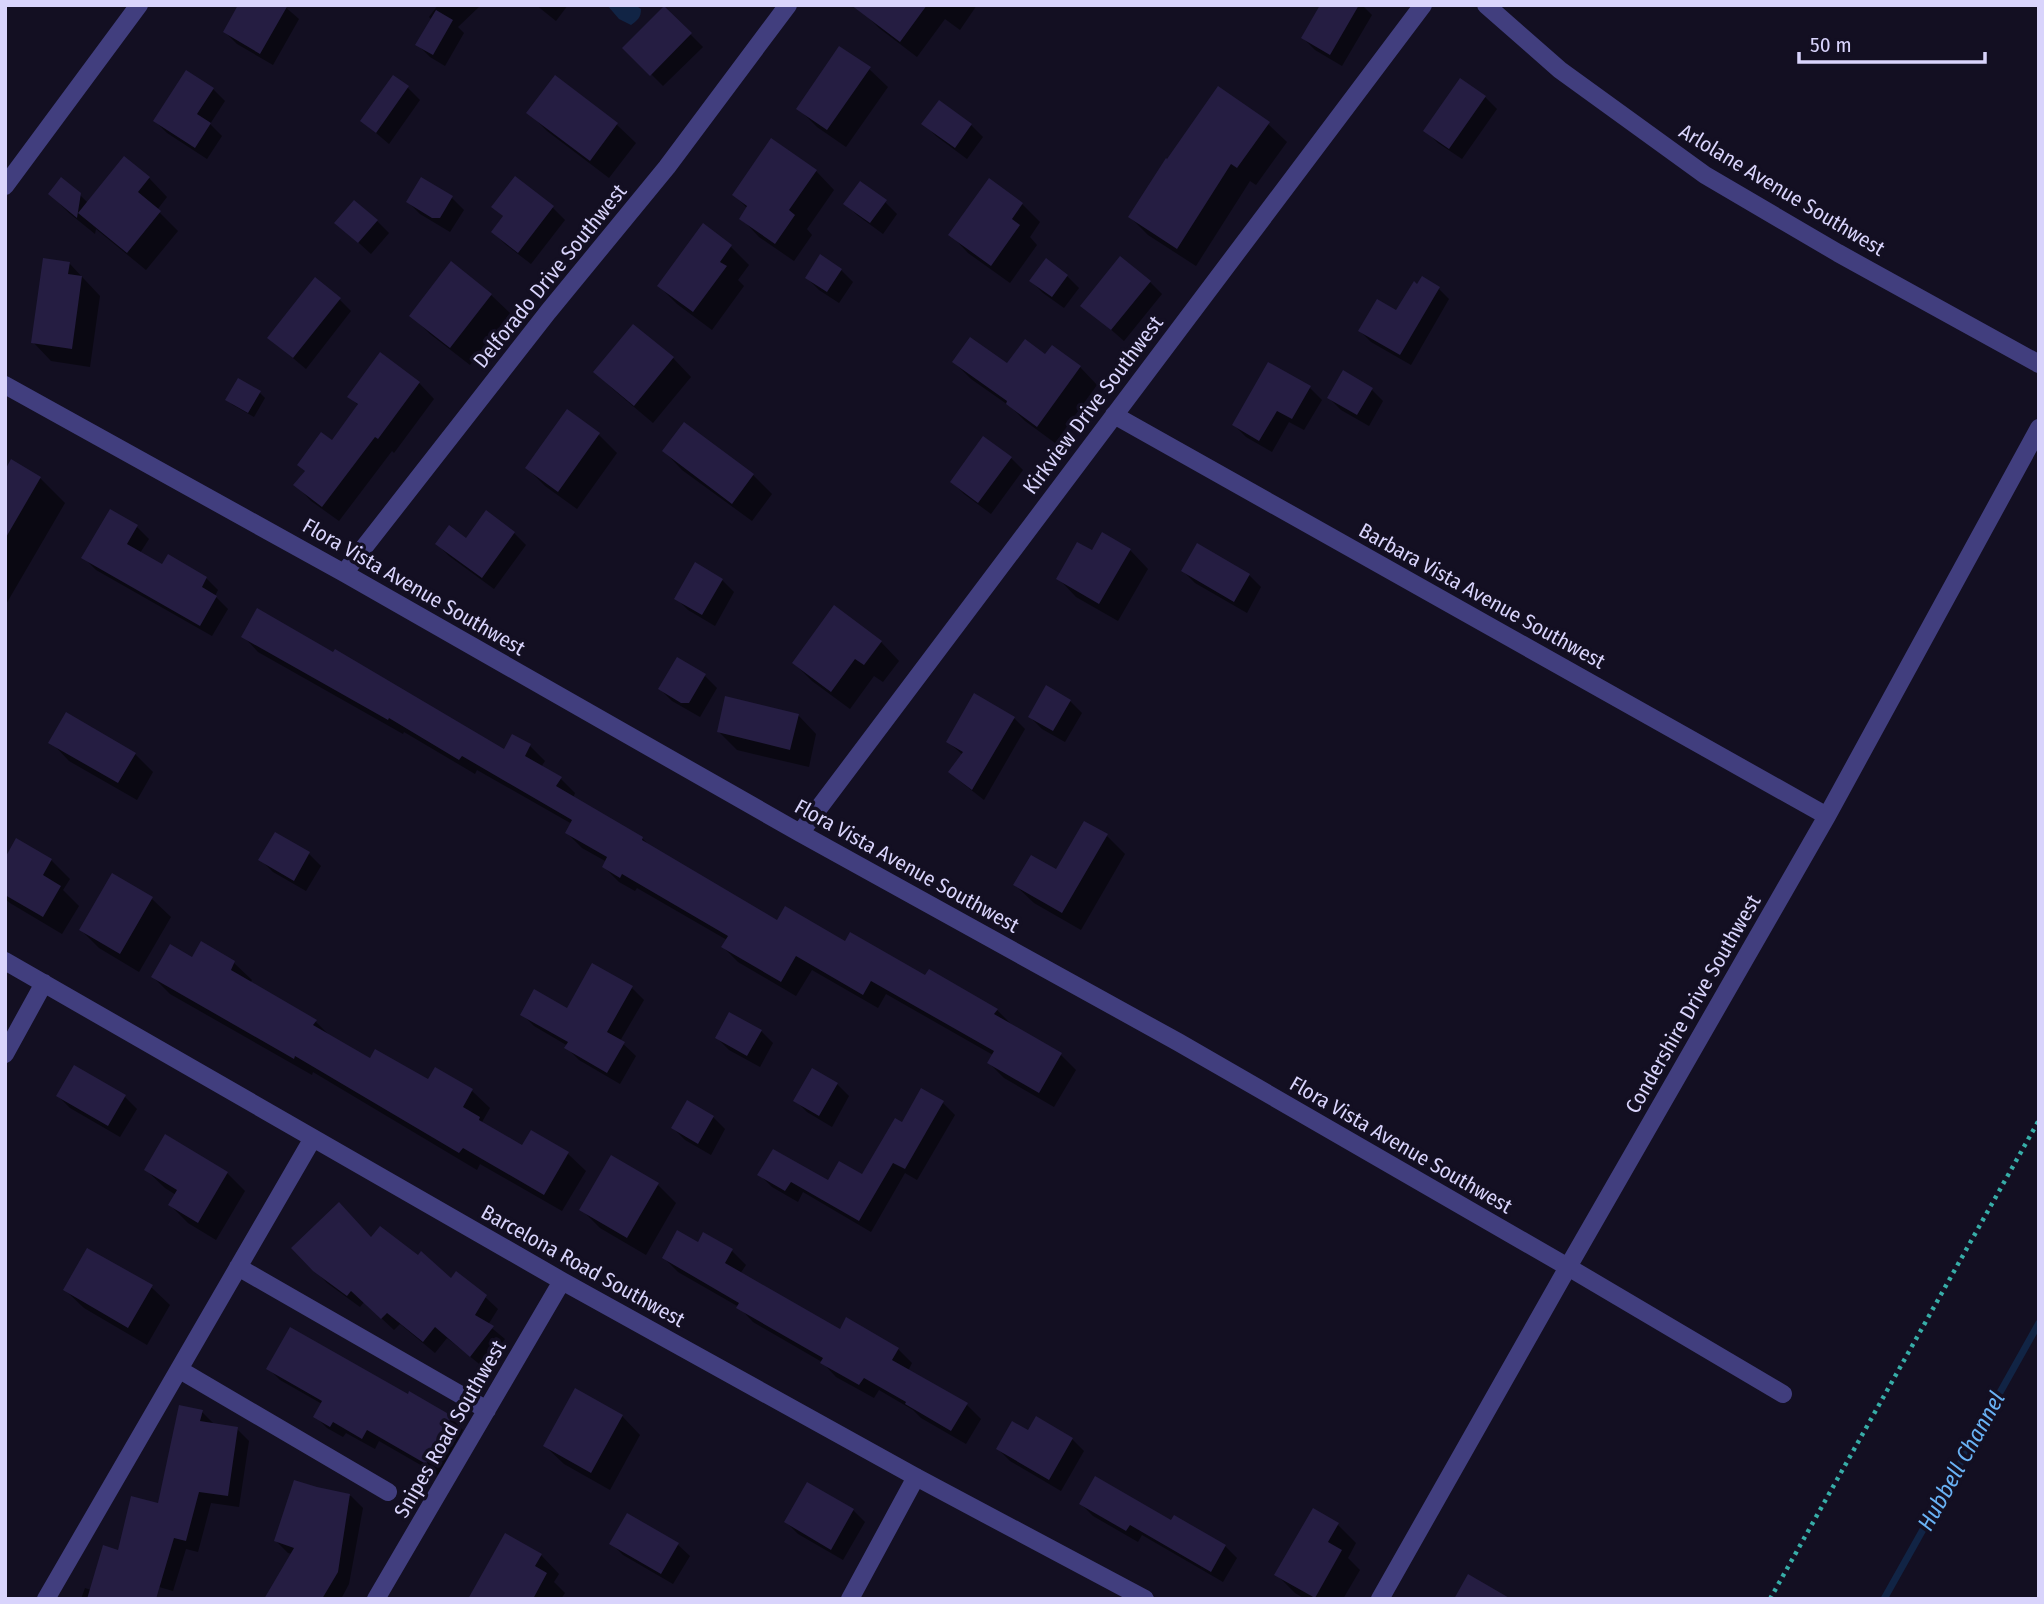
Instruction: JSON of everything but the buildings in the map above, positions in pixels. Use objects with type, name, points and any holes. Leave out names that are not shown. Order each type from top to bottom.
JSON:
[{"type":"street","points":[[5,186],[139,5]]},
{"type":"street","name":"Delforado Drive Southwest","points":[[344,573],[548,312],[667,167],[788,5]]},
{"type":"street","name":"Kirkview Drive Southwest","points":[[800,833],[1423,5]]},
{"type":"street","name":"Arlolane Avenue Southwest","points":[[1486,5],[1560,70],[1705,175],[1849,259],[2039,364]]},
{"type":"street","name":"Flora Vista Avenue Southwest","points":[[5,385],[344,573],[800,833],[1190,1049],[1783,1394]]},
{"type":"street","name":"Barbara Vista Avenue Southwest","points":[[1114,415],[1827,816]]},
{"type":"street","name":"Condershire Drive Southwest","points":[[1380,1599],[1827,816],[2039,428]]},
{"type":"street","name":"Barcelona Road Southwest","points":[[5,961],[562,1281],[1145,1599]]},
{"type":"street","points":[[5,1054],[44,983]]},
{"type":"street","points":[[46,1599],[313,1138]]},
{"type":"street","points":[[238,1267],[487,1410]]},
{"type":"street","name":"Snipes Road Southwest","points":[[376,1599],[562,1281]]},
{"type":"street","points":[[180,1370],[388,1492]]},
{"type":"street","points":[[850,1599],[916,1476]]},
{"type":"path","points":[[1770,1599],[2039,1120]]},
{"type":"water","points":[[607,5],[635,5],[641,9],[637,20],[631,25],[619,19]]},
{"type":"waterway","name":"Hubbell Channel","points":[[1884,1599],[2039,1323]]}]
